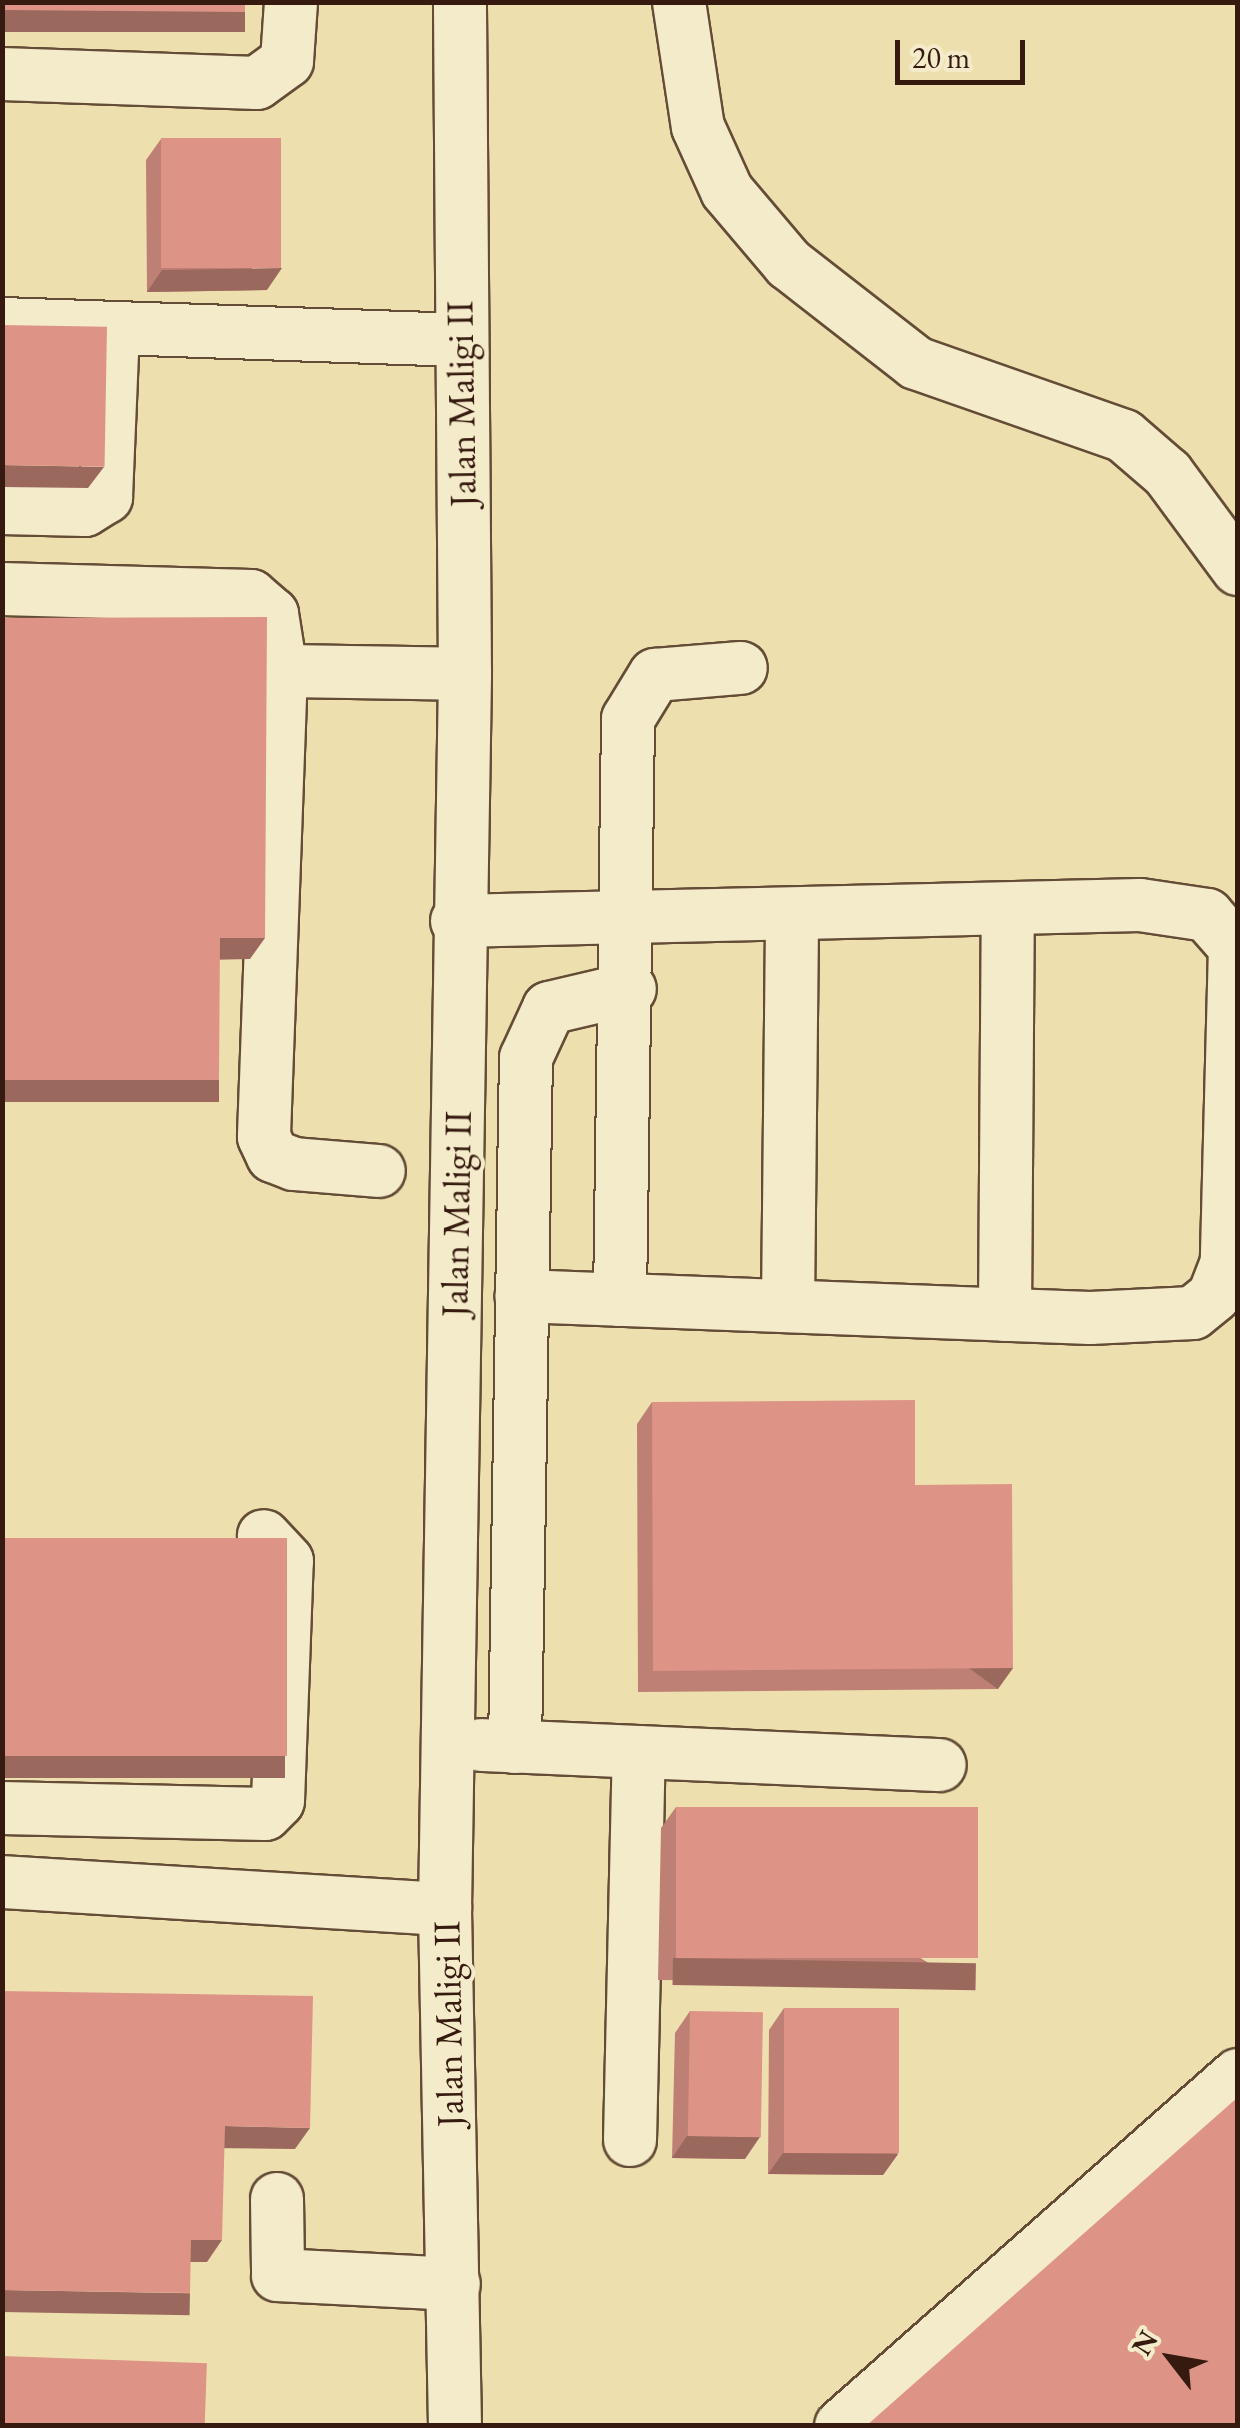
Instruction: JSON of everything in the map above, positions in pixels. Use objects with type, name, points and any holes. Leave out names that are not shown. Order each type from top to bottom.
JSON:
[{"type":"street","points":[[2,74],[257,82],[287,60],[291,2]]},
{"type":"street","name":"Jalan Maligi II","points":[[455,2426],[445,1909],[457,921],[466,674],[459,340],[460,2]]},
{"type":"street","points":[[678,2],[698,127],[728,191],[789,264],[916,362],[1124,436],[1168,474],[1238,568]]},
{"type":"street","points":[[2,324],[113,332],[459,340]]},
{"type":"street","points":[[2,508],[85,510],[106,498],[113,332]]},
{"type":"street","points":[[2,589],[251,596],[272,614],[281,671],[264,1138],[273,1156],[294,1164],[379,1171]]},
{"type":"street","points":[[620,1300],[635,704],[655,675],[740,668]]},
{"type":"street","points":[[281,671],[466,674]]},
{"type":"street","points":[[1005,1315],[1008,910]]},
{"type":"street","points":[[457,921],[1186,910],[1224,924],[1236,948],[1235,1172],[1224,1280],[1205,1307],[1156,1320],[522,1296]]},
{"type":"street","points":[[788,1306],[792,914]]},
{"type":"street","points":[[515,1747],[526,1058],[535,1029],[549,1008],[630,990]]},
{"type":"street","points":[[2,1808],[265,1814],[278,1801],[287,1561],[264,1536]]},
{"type":"street","points":[[446,1743],[940,1765]]},
{"type":"street","points":[[630,2140],[639,1752]]},
{"type":"street","points":[[2,1882],[445,1909]]},
{"type":"street","points":[[841,2426],[1238,2074]]},
{"type":"street","points":[[278,2199],[278,2275],[454,2284]]},
{"type":"building","points":[[2,2],[245,2],[245,12],[2,10]]},
{"type":"building","points":[[161,138],[281,138],[281,268],[161,268]]},
{"type":"building","points":[[2,325],[107,327],[105,467],[2,465]]},
{"type":"building","points":[[267,617],[265,938],[220,938],[219,1080],[2,1080],[2,618]]},
{"type":"building","points":[[915,1400],[915,1485],[1012,1484],[1013,1668],[653,1671],[652,1402]]},
{"type":"building","points":[[2,1538],[287,1538],[287,1756],[2,1756]]},
{"type":"building","points":[[676,1807],[978,1807],[978,1958],[676,1958]]},
{"type":"building","points":[[2,1991],[313,1996],[310,2128],[225,2126],[222,2240],[191,2240],[190,2293],[2,2290]]},
{"type":"building","points":[[784,2008],[899,2008],[899,2153],[784,2153]]},
{"type":"building","points":[[690,2011],[763,2012],[761,2137],[688,2136]]},
{"type":"building","points":[[1238,2097],[1238,2426],[866,2426]]},
{"type":"building","points":[[2,2356],[207,2363],[205,2426],[2,2426]]}]
